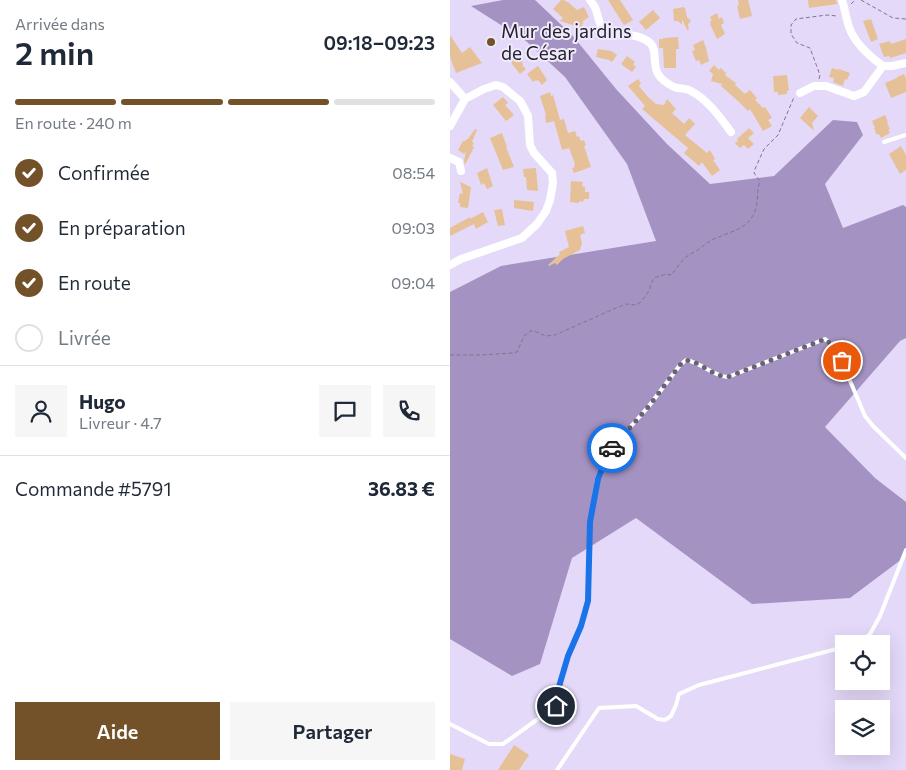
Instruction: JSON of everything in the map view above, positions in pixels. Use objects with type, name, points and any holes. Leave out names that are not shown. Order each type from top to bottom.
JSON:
[{"type":"street","points":[[590,0],[602,27],[610,32],[641,38],[652,44],[654,64],[657,73],[662,79],[676,88],[686,88],[700,97],[719,116],[731,132]]},
{"type":"street","points":[[842,0],[850,29],[868,56],[883,66],[906,63]]},
{"type":"street","points":[[800,93],[816,86],[826,86],[854,96],[864,92],[883,66]]},
{"type":"street","points":[[450,82],[465,99]]},
{"type":"street","points":[[450,126],[465,99],[484,89],[496,86],[503,87],[520,101],[528,116],[530,145],[534,154],[552,173],[553,183],[546,211],[537,224],[522,238],[450,265]]},
{"type":"street","points":[[450,158],[459,162],[460,171]]},
{"type":"lane","points":[[884,142],[906,135]]},
{"type":"lane","points":[[450,724],[490,744],[503,744],[556,706],[558,690],[568,656],[581,626],[588,601],[590,522],[598,479],[609,451],[686,360],[695,362],[721,377],[728,377],[825,339],[836,348],[865,416],[906,458]]},
{"type":"lane","points":[[869,635],[880,616],[906,550]]},
{"type":"lane","points":[[557,770],[599,708],[636,706],[658,719],[666,720],[671,716],[678,694],[699,685],[835,649]]},
{"type":"path","points":[[861,0],[893,18],[906,19]]},
{"type":"path","points":[[816,86],[820,75],[814,57],[810,48],[797,43],[791,34],[791,25],[796,19],[827,15],[840,16],[845,12]]},
{"type":"path","points":[[450,355],[517,352],[524,336],[530,331],[546,336],[555,335],[626,304],[636,305],[650,291],[654,278],[666,274],[670,275],[685,258],[707,243],[739,230],[747,224],[755,212],[757,190],[760,181],[754,172],[755,169],[764,149],[778,136],[793,98],[800,93]]},
{"type":"shaded area","points":[[503,0],[535,0],[573,36],[616,89],[667,144],[710,184],[774,176],[833,120],[857,122],[863,135],[825,184],[843,228],[903,205],[906,207],[906,338],[900,341],[825,427],[875,478],[906,502],[906,556],[850,598],[752,604],[636,518],[572,558],[540,664],[512,676],[450,639],[450,292],[501,266],[656,241],[627,164],[565,77],[526,41],[471,6]]},
{"type":"building","points":[[561,0],[568,2],[577,10],[584,7],[589,17],[583,21],[582,28],[560,21],[563,18],[553,9]]},
{"type":"building","points":[[608,0],[620,0],[633,20],[624,25]]},
{"type":"building","points":[[738,0],[748,0],[752,16],[740,19],[737,6],[739,5]]},
{"type":"building","points":[[808,0],[836,0],[837,4],[809,8]]},
{"type":"building","points":[[684,7],[687,17],[691,21],[688,24],[689,30],[687,30],[682,19],[682,25],[678,21],[674,21],[673,9]]},
{"type":"building","points":[[653,10],[660,18],[646,30],[639,22]]},
{"type":"building","points":[[717,13],[719,19],[722,17],[724,23],[721,25],[725,34],[717,39],[710,24],[712,20],[710,17]]},
{"type":"building","points":[[871,19],[878,39],[871,42],[863,21]]},
{"type":"building","points":[[450,35],[462,53],[470,47],[482,63],[456,73],[450,57]]},
{"type":"building","points":[[678,37],[679,49],[676,49],[676,68],[664,68],[663,48],[659,48],[659,39]]},
{"type":"building","points":[[906,39],[906,53],[890,58],[889,56],[884,57],[879,44],[890,41],[891,44]]},
{"type":"building","points":[[703,40],[709,61],[701,65],[699,60],[696,61],[692,51],[695,50],[693,45]]},
{"type":"building","points":[[598,49],[611,51],[617,55],[612,62],[596,57]]},
{"type":"building","points":[[511,54],[521,54],[523,66],[526,69],[520,74],[512,64]]},
{"type":"building","points":[[627,56],[635,62],[633,64],[636,67],[632,72],[621,64]]},
{"type":"building","points":[[714,65],[719,70],[721,68],[726,73],[725,75],[736,83],[735,85],[745,94],[750,90],[757,98],[755,100],[763,108],[765,107],[772,118],[768,120],[772,126],[763,131],[750,109],[748,111],[721,86],[722,84],[711,81],[713,74],[709,71]]},
{"type":"building","points":[[538,66],[547,80],[542,85],[538,80],[533,82],[527,74]]},
{"type":"building","points":[[832,68],[850,73],[847,80],[845,79],[843,86],[833,82],[834,78],[829,77]]},
{"type":"building","points":[[904,74],[906,92],[891,98],[885,83]]},
{"type":"building","points":[[787,75],[789,90],[787,94],[778,95],[778,92],[774,92],[773,76]]},
{"type":"building","points":[[638,79],[641,83],[639,86],[656,104],[664,105],[667,99],[676,109],[672,113],[684,124],[689,118],[695,124],[685,135],[707,153],[710,150],[715,159],[713,160],[720,170],[712,176],[702,162],[699,166],[684,153],[688,148],[642,109],[645,106],[628,86]]},
{"type":"building","points":[[550,92],[551,96],[553,95],[560,120],[564,119],[568,133],[575,131],[581,141],[584,140],[586,146],[584,146],[591,167],[574,173],[572,168],[575,167],[575,164],[569,148],[562,150],[554,121],[546,123],[546,115],[540,96]]},
{"type":"building","points":[[503,97],[508,103],[505,105],[514,115],[506,121],[493,105]]},
{"type":"building","points":[[809,107],[818,116],[812,123],[814,131],[800,118]]},
{"type":"building","points":[[885,115],[890,133],[881,138],[879,134],[877,135],[872,121]]},
{"type":"building","points":[[749,128],[754,133],[748,138],[754,144],[748,149],[744,145],[740,148],[735,143]]},
{"type":"building","points":[[475,129],[477,130],[472,142],[474,147],[465,165],[466,151],[464,154],[458,150],[463,141],[468,139]]},
{"type":"building","points":[[502,133],[514,167],[503,170],[490,138]]},
{"type":"building","points":[[901,146],[906,155],[906,170],[900,174],[889,154]]},
{"type":"building","points":[[487,168],[493,186],[487,189],[484,183],[481,185],[477,173]]},
{"type":"building","points":[[536,168],[538,191],[527,190],[523,169]]},
{"type":"building","points":[[571,181],[583,182],[582,186],[585,187],[585,192],[589,192],[589,199],[584,199],[583,202],[579,201],[579,203],[570,202]]},
{"type":"building","points":[[460,182],[471,187],[468,208],[460,207],[460,203],[458,203],[460,193],[463,194]]},
{"type":"building","points":[[514,200],[534,202],[533,211],[514,208]]},
{"type":"building","points":[[502,209],[505,225],[498,226],[494,210]]},
{"type":"building","points":[[483,212],[488,222],[476,229],[474,224],[450,236],[450,228]]},
{"type":"building","points":[[583,226],[585,233],[580,235],[582,243],[580,250],[563,259],[557,265],[555,263],[549,266],[560,254],[559,252],[569,247],[565,231]]},
{"type":"building","points":[[514,745],[529,755],[519,770],[498,770]]},
{"type":"building","points":[[450,754],[465,759],[462,770],[450,770]]},
{"type":"way so far","points":[[612,448],[686,360],[695,362],[721,377],[728,377],[825,339],[836,348],[842,361]]},
{"type":"place","name":"Mur des jardins de César","points":[[491,42]]},
{"type":"route","points":[[556,706],[558,690],[568,656],[581,626],[588,601],[590,522],[598,479],[612,448]]}]
